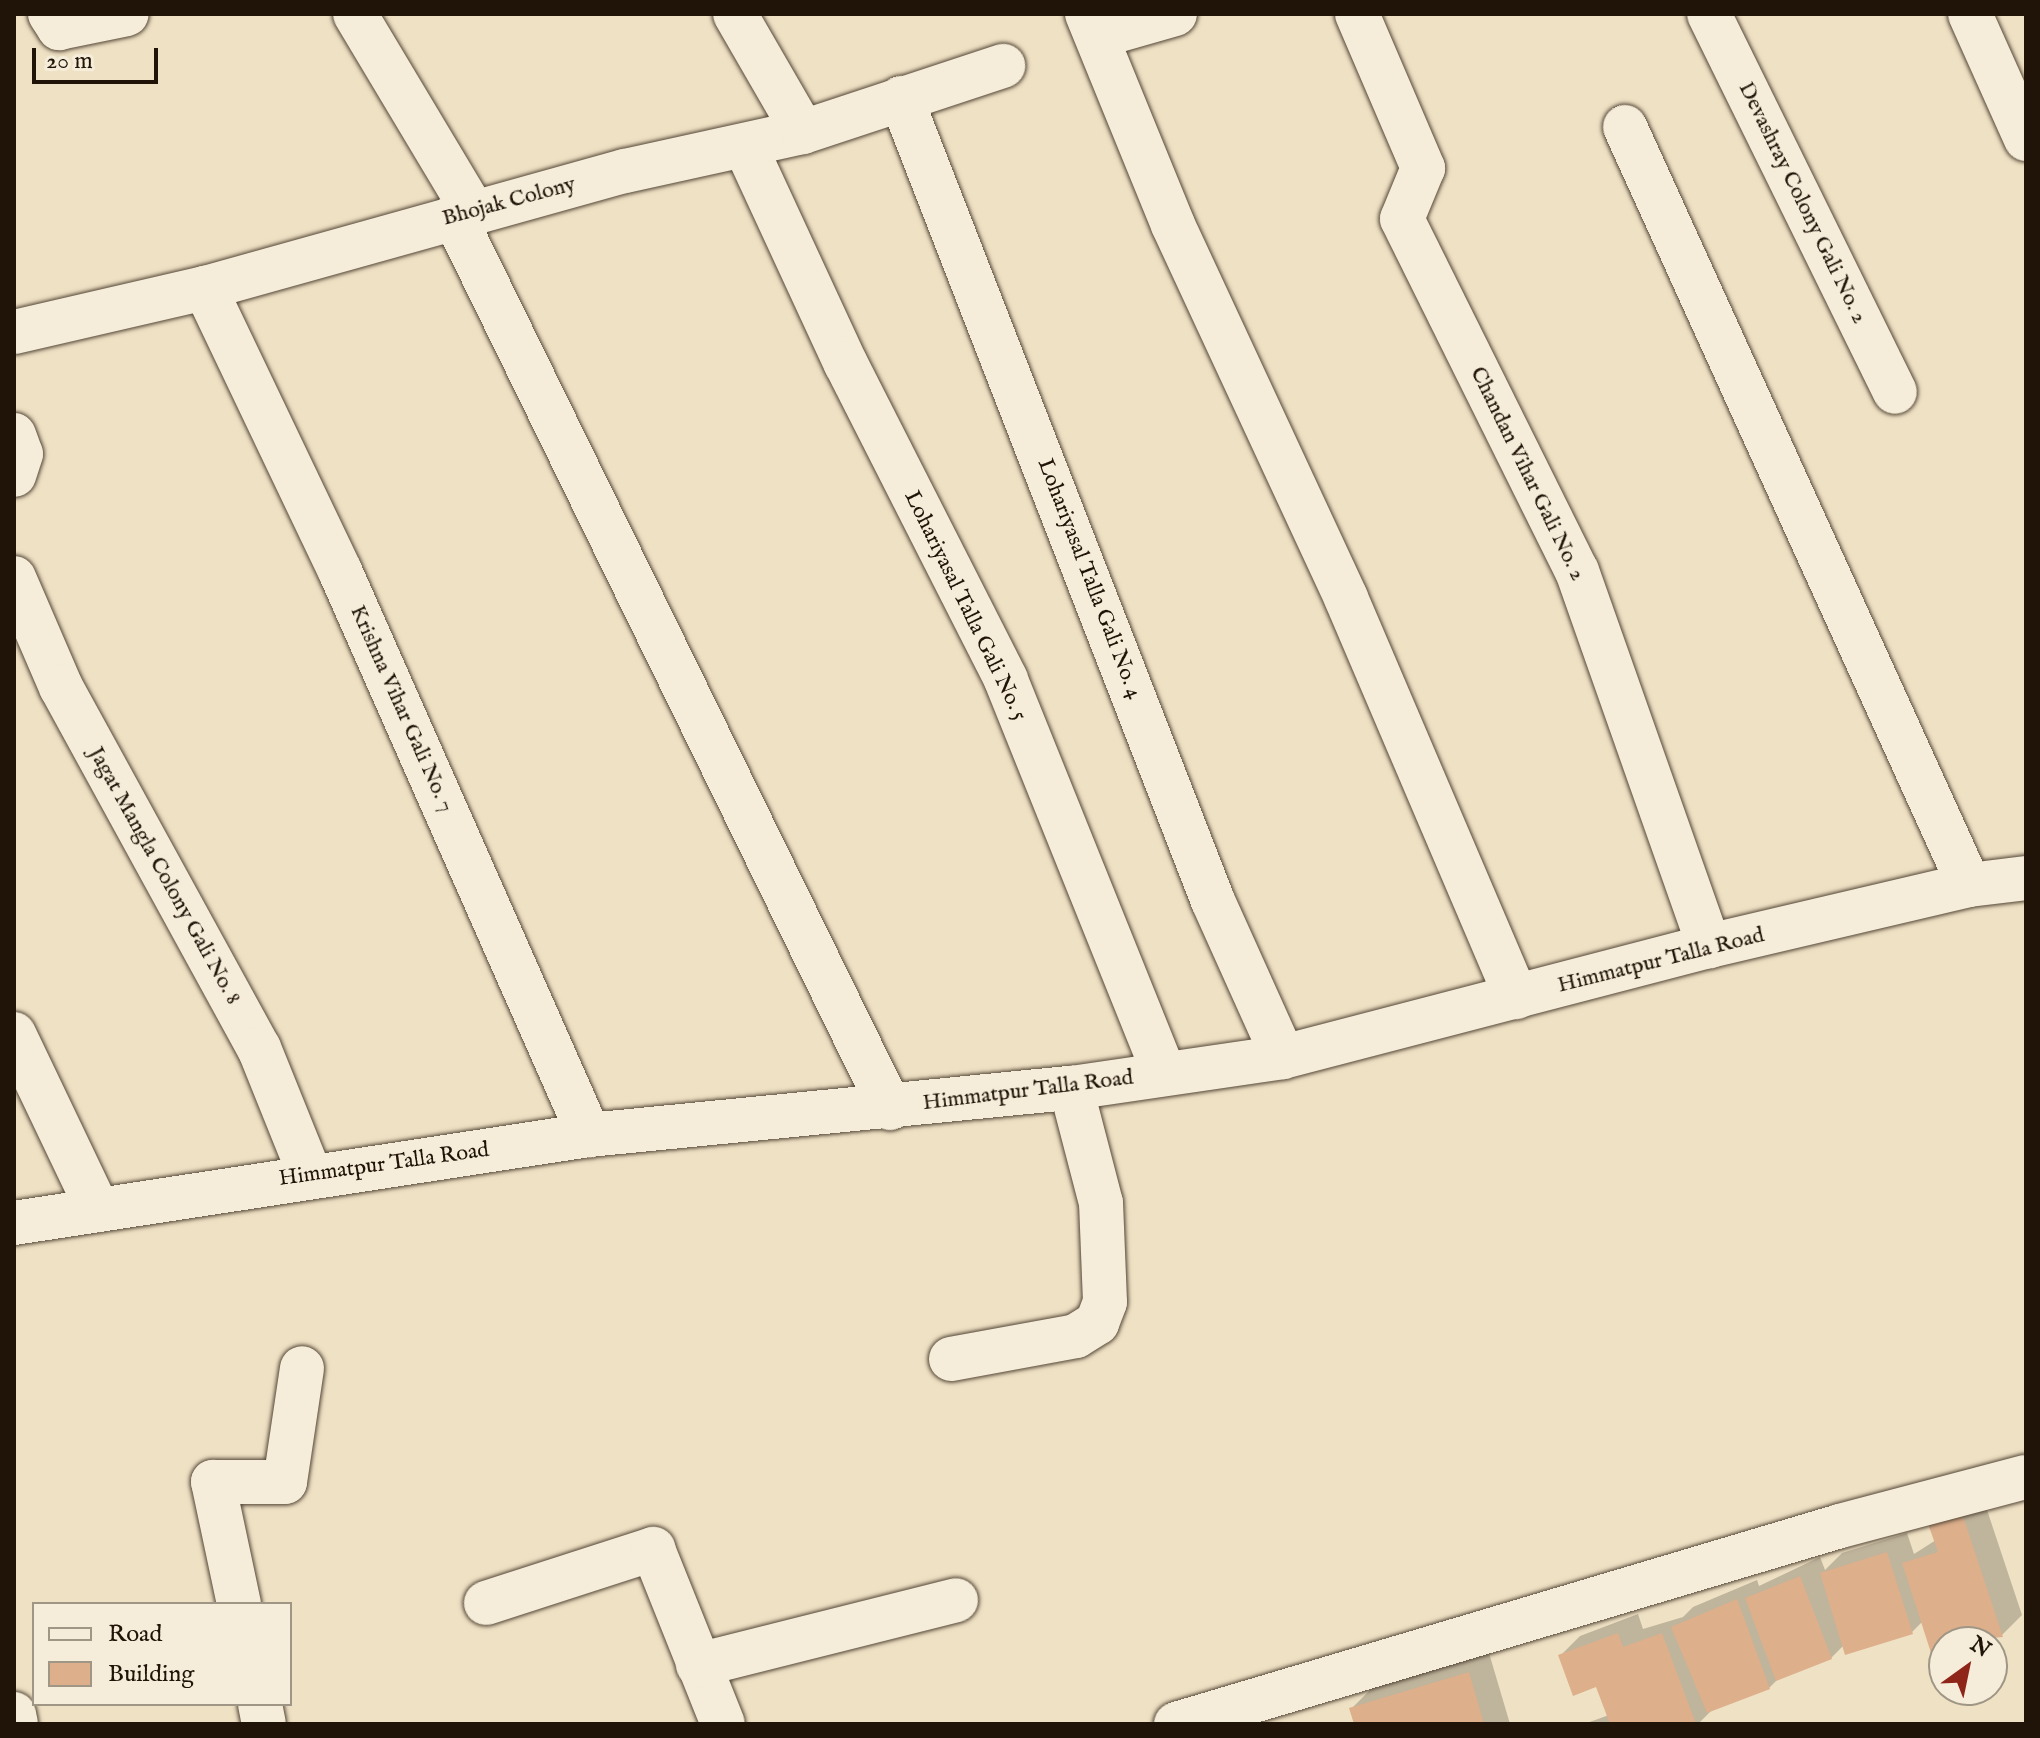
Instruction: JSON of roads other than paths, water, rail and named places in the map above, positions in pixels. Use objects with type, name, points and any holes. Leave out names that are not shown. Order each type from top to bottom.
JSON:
[{"type":"street","points":[[50,14],[59,28],[127,14]]},
{"type":"street","points":[[355,14],[463,214],[890,1108]]},
{"type":"street","points":[[735,14],[803,132]]},
{"type":"street","points":[[1175,14],[1093,25],[1173,225],[1346,598],[1516,997]]},
{"type":"street","name":"Chandan Vihar Gali No. 2","points":[[1357,14],[1423,168],[1402,219],[1577,571],[1709,946]]},
{"type":"street","name":"Devashray Colony Gali No. 2","points":[[1709,14],[1895,392]]},
{"type":"street","points":[[1970,14],[2026,139]]},
{"type":"street","name":"Bhojak Colony","points":[[14,332],[205,288],[625,171],[746,148],[1003,66]]},
{"type":"street","name":"Lohariyasal Talla Gali No. 4","points":[[901,98],[1213,901],[1283,1057]]},
{"type":"street","points":[[1625,127],[1969,885]]},
{"type":"street","name":"Lohariyasal Talla Gali No. 5","points":[[746,148],[846,364],[1006,680],[1164,1074]]},
{"type":"street","name":"Krishna Vihar Gali No. 7","points":[[205,288],[340,571],[589,1135]]},
{"type":"street","points":[[14,435],[21,454],[14,475]]},
{"type":"street","name":"Jagat Mangla Colony Gali No. 8","points":[[14,578],[61,687],[259,1048],[310,1175]]},
{"type":"street","name":"Himmatpur Talla Road","points":[[14,1223],[310,1175],[589,1135],[1071,1088],[1283,1057],[1709,946],[1840,920],[1969,885],[2026,878]]},
{"type":"street","points":[[14,1034],[98,1210]]},
{"type":"street","points":[[951,1359],[1076,1336],[1097,1323],[1105,1302],[1101,1203],[1071,1088]]},
{"type":"street","points":[[239,1602],[213,1482],[285,1482],[302,1368]]},
{"type":"street","points":[[1176,1724],[1810,1535],[2026,1477]]},
{"type":"street","points":[[486,1603],[653,1549],[723,1724]]},
{"type":"street","points":[[698,1665],[956,1600]]},
{"type":"street","points":[[14,1714],[16,1724]]}]
